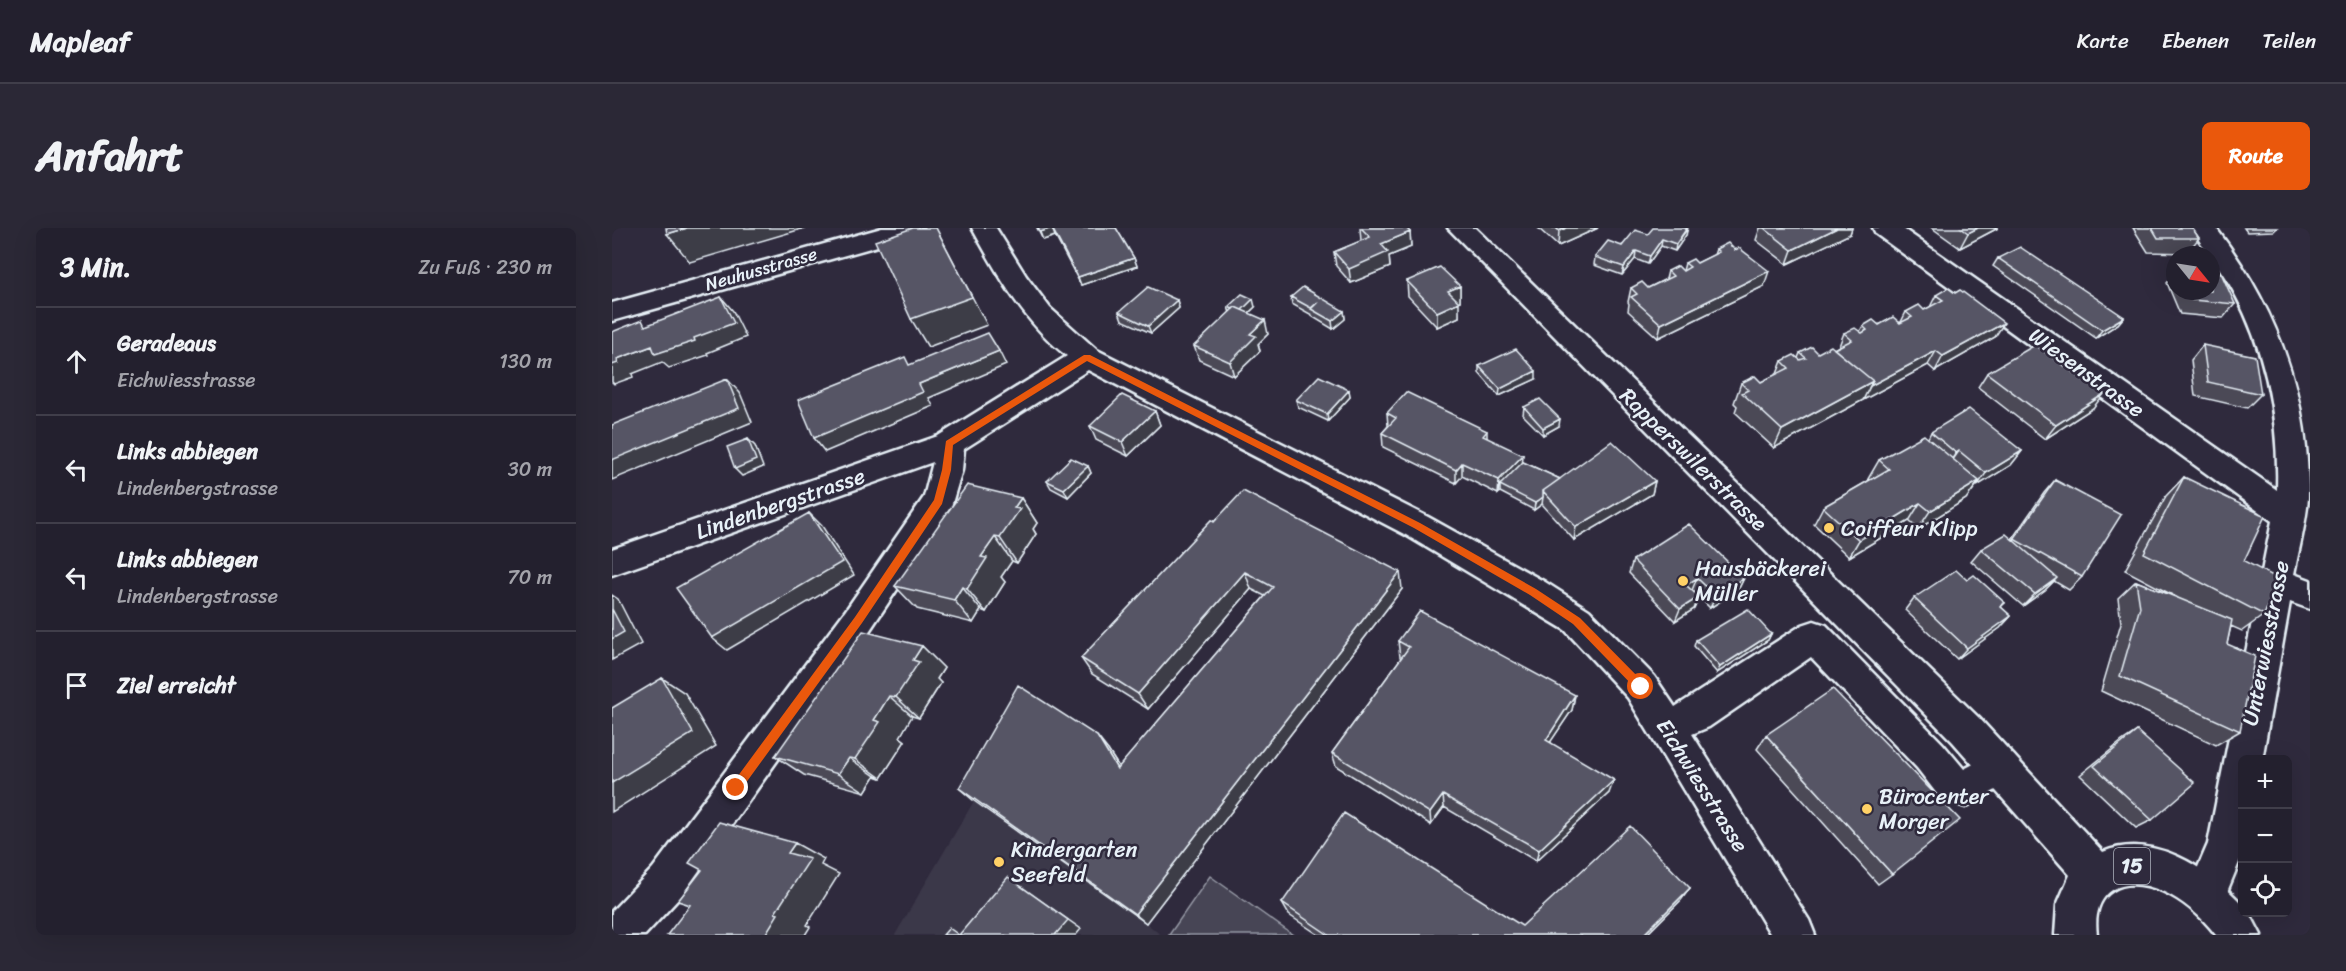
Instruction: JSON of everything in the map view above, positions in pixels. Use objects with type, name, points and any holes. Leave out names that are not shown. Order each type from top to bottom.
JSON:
[{"type":"street","name":"Neuhusstrasse","points":[[612,312],[911,228]]},
{"type":"street","name":"Eichwiesstrasse","points":[[984,228],[1013,279],[1040,315],[1060,338],[1087,357],[1417,525],[1533,592],[1577,621],[1641,687],[1668,727],[1794,935]]},
{"type":"street","name":"Rapperswilerstrasse","points":[[1460,228],[1851,614],[2001,768],[2097,875]]},
{"type":"street","name":"Wiesenstrasse","points":[[1885,228],[2297,508]]},
{"type":"street","name":"Unterwiesstrasse","points":[[2203,228],[2249,296],[2264,324],[2277,359],[2289,404],[2297,508],[2294,589],[2227,845],[2206,896]]},
{"type":"street","name":"Lindenbergstrasse","points":[[612,562],[949,444],[1087,357]]},
{"type":"street","points":[[617,935],[667,882],[878,591],[939,501],[947,470],[949,444]]},
{"type":"street","points":[[1668,727],[1696,715],[1851,614]]},
{"type":"street","points":[[1814,636],[1930,756],[1954,786],[1965,789],[2001,768]]},
{"type":"street","name":"15","points":[[2076,935],[2075,910],[2079,896],[2097,875],[2115,867],[2136,866],[2159,870],[2183,880],[2206,896],[2223,912],[2240,935]]},
{"type":"shaded area","name":"Kindergarten Seefeld","points":[[974,801],[1146,923],[1161,935],[895,935]]},
{"type":"shaded area","points":[[1210,876],[1293,935],[1169,935]]},
{"type":"building","points":[[666,228],[687,228],[667,234]]},
{"type":"building","points":[[913,228],[936,228],[972,297],[911,319],[875,241]]},
{"type":"building","points":[[1038,228],[1052,228],[1040,232]]},
{"type":"building","points":[[1052,228],[1116,228],[1134,258],[1078,277]]},
{"type":"building","points":[[1361,228],[1406,228],[1410,232],[1381,244],[1388,252],[1349,269],[1334,252],[1370,237]]},
{"type":"building","points":[[1653,228],[1687,228],[1676,244],[1662,239],[1650,256],[1636,251],[1624,267],[1595,257],[1608,241],[1622,246],[1635,230],[1648,234]]},
{"type":"building","points":[[1764,228],[1837,228],[1792,250]]},
{"type":"building","points":[[1961,228],[1978,228],[1968,233]]},
{"type":"building","points":[[2152,228],[2192,228],[2199,238],[2158,238]]},
{"type":"building","points":[[1728,243],[1735,250],[1739,248],[1769,271],[1661,324],[1631,297],[1637,294],[1631,288],[1642,282],[1648,288],[1673,276],[1668,271],[1678,266],[1683,271],[1690,267],[1685,263],[1693,259],[1697,263],[1719,252],[1716,249]]},
{"type":"building","points":[[2020,247],[2124,317],[2102,330],[1998,258]]},
{"type":"building","points":[[1440,267],[1460,286],[1448,291],[1459,302],[1437,312],[1407,281]]},
{"type":"building","points":[[2220,273],[2235,304],[2192,300],[2220,300]]},
{"type":"building","points":[[1148,287],[1177,300],[1148,326],[1119,312]]},
{"type":"building","points":[[1303,287],[1344,311],[1332,321],[1311,309],[1318,302],[1311,308],[1291,297]]},
{"type":"building","points":[[1948,288],[1955,293],[1960,290],[2004,323],[1943,356],[1936,351],[1870,386],[1873,381],[1834,349],[1852,340],[1844,333],[1855,328],[1862,333],[1867,330],[1863,326],[1873,320],[1879,325],[1893,317],[1900,323],[1912,317],[1906,312],[1919,305],[1924,310],[1943,300],[1936,295]]},
{"type":"building","points":[[1242,294],[1253,299],[1242,310],[1228,307]]},
{"type":"building","points":[[721,297],[734,323],[694,338],[695,341],[655,354],[652,346],[617,359],[618,363],[612,365],[612,332],[642,320],[645,326]]},
{"type":"building","points":[[1235,307],[1265,320],[1250,334],[1256,336],[1230,362],[1194,346]]},
{"type":"building","points":[[988,333],[999,351],[919,384],[923,392],[814,438],[798,400],[905,357],[909,365]]},
{"type":"building","points":[[2035,345],[2104,394],[2056,425],[1987,373]]},
{"type":"building","points":[[2203,345],[2255,356],[2261,394],[2208,382]]},
{"type":"building","points":[[1831,346],[1873,381],[1782,430],[1742,393],[1748,390],[1741,383],[1755,376],[1761,382],[1789,368],[1782,361],[1794,355],[1800,360],[1806,358],[1800,353],[1812,347],[1818,353]]},
{"type":"building","points":[[1516,349],[1536,371],[1500,389],[1479,366]]},
{"type":"building","points":[[1319,376],[1349,390],[1327,414],[1296,400]]},
{"type":"building","points":[[727,379],[739,408],[612,460],[612,425]]},
{"type":"building","points":[[1406,392],[1487,431],[1483,436],[1523,455],[1499,480],[1462,463],[1456,470],[1382,433],[1396,418],[1387,413]]},
{"type":"building","points":[[1122,395],[1155,411],[1122,442],[1090,426]]},
{"type":"building","points":[[1540,399],[1560,419],[1543,428],[1524,407]]},
{"type":"building","points":[[1969,409],[2022,451],[1986,473],[1959,451],[1956,453],[1931,432]]},
{"type":"building","points":[[1924,435],[1979,481],[1930,511],[1920,503],[1859,540],[1823,507],[1889,469],[1879,460]]},
{"type":"building","points":[[748,439],[756,460],[735,469],[727,447]]},
{"type":"building","points":[[1612,441],[1655,481],[1576,527],[1543,491]]},
{"type":"building","points":[[1071,458],[1088,466],[1064,489],[1047,481]]},
{"type":"building","points":[[1523,462],[1560,479],[1543,491],[1543,497],[1535,503],[1500,485]]},
{"type":"building","points":[[2184,477],[2265,516],[2244,561],[2279,579],[2264,615],[2144,553]]},
{"type":"building","points":[[2055,480],[2121,515],[2082,577],[2014,539]]},
{"type":"building","points":[[967,485],[1021,498],[1014,508],[1020,509],[1000,538],[995,537],[981,557],[987,558],[967,589],[962,587],[954,600],[895,586]]},
{"type":"building","points":[[1243,491],[1400,572],[1135,914],[959,788],[1018,685],[1097,736],[1117,769],[1273,587],[1245,572],[1138,694],[1081,658],[1211,520],[1214,522]]},
{"type":"building","points":[[809,513],[842,562],[712,638],[676,588]]},
{"type":"building","name":"Hausbäckerei Müller","points":[[1689,524],[1744,578],[1716,596],[1697,578],[1686,585],[1699,597],[1680,609],[1633,560]]},
{"type":"building","points":[[2006,534],[2057,578],[2035,594],[1981,549]]},
{"type":"building","points":[[1956,570],[1967,580],[1974,575],[2005,603],[2000,606],[2011,616],[1967,648],[1914,598]]},
{"type":"building","points":[[2136,581],[2232,620],[2227,644],[2255,656],[2240,731],[2120,676],[2140,607]]},
{"type":"building","points":[[612,609],[624,632],[612,639]]},
{"type":"building","points":[[1748,609],[1771,634],[1720,667],[1696,640]]},
{"type":"building","points":[[1420,611],[1575,695],[1546,740],[1614,780],[1539,850],[1443,795],[1430,813],[1332,753],[1409,647],[1398,641]]},
{"type":"building","points":[[863,631],[922,646],[913,660],[919,662],[896,697],[889,696],[874,720],[880,722],[855,759],[849,758],[838,774],[775,756]]},
{"type":"building","points":[[662,678],[693,733],[612,783],[612,708]]},
{"type":"building","name":"Bürocenter Morger","points":[[1833,689],[1960,820],[1892,874],[1766,735]]},
{"type":"building","points":[[2137,731],[2195,783],[2152,820],[2094,766]]},
{"type":"building","points":[[1344,813],[1522,926],[1630,826],[1690,888],[1643,935],[1329,935],[1282,903]]},
{"type":"building","points":[[719,822],[795,843],[788,853],[810,859],[775,913],[778,914],[765,935],[667,935],[690,905],[678,901],[702,870],[689,863]]},
{"type":"building","points":[[1008,877],[1068,920],[1055,935],[959,935]]},
{"type":"building","points":[[949,928],[959,935],[943,935]]},
{"type":"place","name":"Coiffeur Klipp","points":[[1829,528]]},
{"type":"place","name":"Hausbäckerei Müller","points":[[1683,581]]},
{"type":"place","name":"Bürocenter Morger","points":[[1867,809]]},
{"type":"place","name":"Kindergarten Seefeld","points":[[999,862]]},
{"type":"route","points":[[736,788],[858,620],[939,501],[947,470],[949,444],[1043,387],[1087,357],[1417,525],[1533,592],[1577,621],[1641,687]]}]
